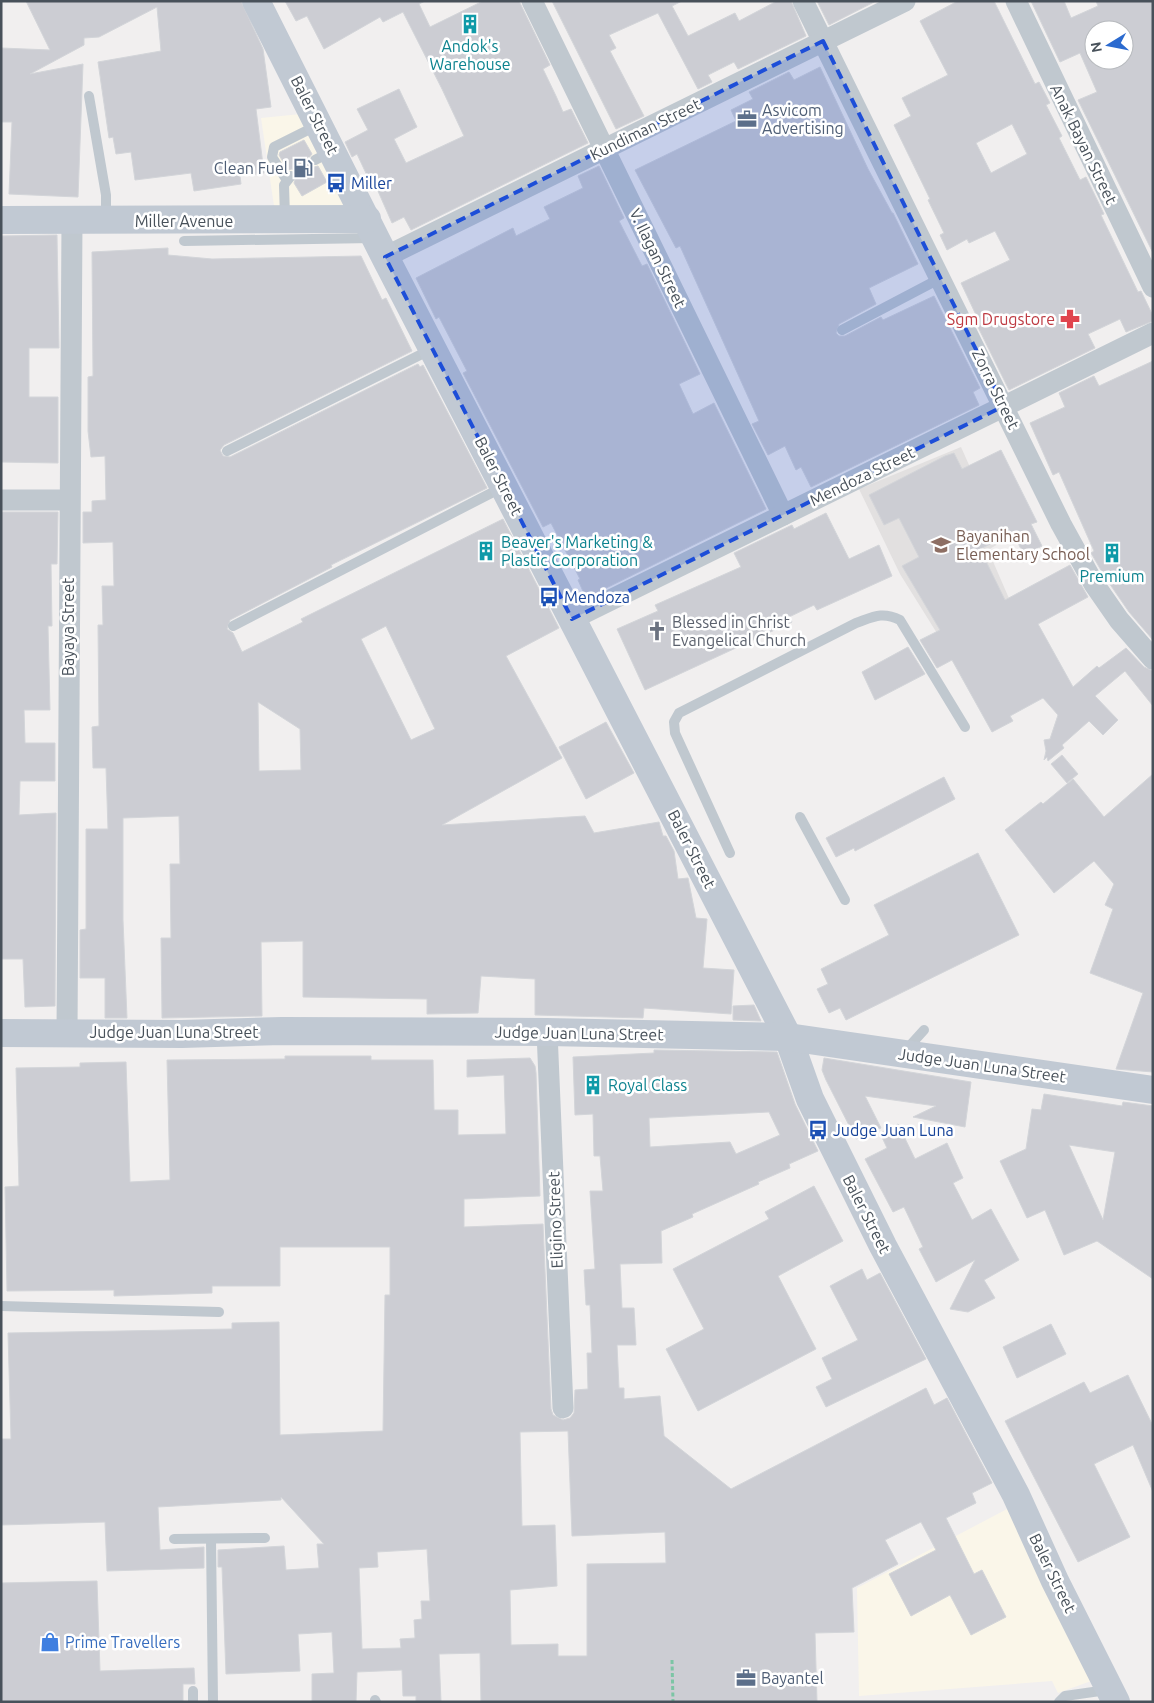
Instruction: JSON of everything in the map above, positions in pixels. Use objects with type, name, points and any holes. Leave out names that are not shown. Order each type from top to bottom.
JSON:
[{"type":"street","name":"Baler Street","points":[[256,1],[319,124],[324,155],[376,238],[572,619],[708,865],[788,1037],[810,1099],[884,1246],[1016,1495],[1055,1581],[1113,1696]]},
{"type":"street","name":"V. Ilagan Street","points":[[532,1],[783,515]]},
{"type":"street","name":"Zorra Street","points":[[803,1],[1061,524],[1094,584],[1120,620],[1153,659]]},
{"type":"street","name":"Kundiman Street","points":[[376,238],[604,149],[905,1]]},
{"type":"street","name":"Anak Bayan Street","points":[[1016,1],[1153,287]]},
{"type":"street","name":"Miller Avenue","points":[[1,220],[285,221],[376,238]]},
{"type":"street","name":"Bayaya Street","points":[[67,1033],[68,500],[72,221]]},
{"type":"street","name":"Mendoza Street","points":[[572,619],[1153,333]]},
{"type":"street","points":[[1,500],[68,500]]},
{"type":"street","name":"Judge Juan Luna Street","points":[[1,1033],[547,1032],[788,1037],[1153,1090]]},
{"type":"street","name":"Eligino Street","points":[[547,1032],[562,1408]]},
{"type":"lane","points":[[88,96],[106,195],[106,221]]},
{"type":"lane","points":[[285,221],[284,185],[288,178],[272,157],[274,148],[319,124]]},
{"type":"lane","points":[[184,241],[376,238]]},
{"type":"lane","points":[[842,330],[941,278]]},
{"type":"lane","points":[[226,451],[433,348]]},
{"type":"lane","points":[[233,626],[504,487]]},
{"type":"lane","points":[[730,853],[675,733],[674,722],[679,713],[856,624],[875,616],[889,614],[900,620],[964,727]]},
{"type":"lane","points":[[800,817],[845,900]]},
{"type":"lane","points":[[903,1054],[924,1030]]},
{"type":"lane","points":[[1,1306],[219,1312]]},
{"type":"lane","points":[[174,1540],[265,1538]]},
{"type":"lane","points":[[211,1540],[213,1702]]},
{"type":"lane","points":[[1059,1702],[1065,1696],[1113,1696]]},
{"type":"path","points":[[672,1660],[674,1702]]},
{"type":"highlighted area","points":[[823,41],[1004,406],[572,619],[385,257]]},
{"type":"shaded area","points":[[301,114],[348,207],[274,206],[261,118]]},
{"type":"shaded area","name":"Bayanihan Elementary School","points":[[961,447],[1003,541],[988,550],[1011,603],[940,638],[900,574],[859,489]]},
{"type":"shaded area","points":[[1009,1508],[1091,1681],[1058,1693],[1052,1681],[859,1696],[857,1588]]},
{"type":"building","points":[[26,1],[241,1],[263,49],[271,107],[256,109],[264,173],[240,176],[241,184],[194,191],[191,173],[135,180],[131,152],[116,154],[113,137],[109,138],[98,62],[161,51],[157,7],[99,37],[84,38],[84,45],[30,74],[83,64],[78,197],[9,194],[12,122],[1,122],[1,48],[50,50]]},
{"type":"building","points":[[285,1],[425,1],[419,4],[430,27],[483,1],[519,1],[550,65],[543,69],[563,112],[571,109],[588,143],[411,230],[404,217],[392,223],[374,182],[371,184],[357,154],[352,157],[345,142],[368,130],[357,109],[399,89],[417,127],[394,139],[406,163],[464,136],[442,89],[403,12],[383,22],[380,17],[324,49],[307,16],[296,21]]},
{"type":"building","points":[[552,1],[682,1],[672,6],[688,36],[735,13],[739,21],[777,1],[791,1],[806,36],[738,69],[734,62],[708,75],[712,82],[698,89],[658,13],[609,35],[616,48],[610,51],[644,116],[616,129]]},
{"type":"building","points":[[817,1],[876,1],[829,25]]},
{"type":"building","points":[[958,1],[994,1],[1035,84],[1039,82],[1050,103],[1046,105],[1062,136],[1059,138],[1080,180],[1086,177],[1104,214],[1101,215],[1138,292],[1141,291],[1153,316],[1153,321],[1126,332],[1120,319],[1088,334],[1095,348],[1009,390],[974,319],[977,317],[961,283],[1010,260],[995,231],[969,243],[967,239],[947,250],[940,235],[944,233],[928,200],[930,199],[894,125],[911,116],[902,98],[948,75],[920,21]],"holes":[[[1012,124],[1027,154],[991,173],[976,143]]]},
{"type":"building","points":[[1031,1],[1064,1],[1071,18],[1098,6],[1096,1],[1153,1],[1153,253],[1078,100],[1097,92],[1087,70],[1134,70],[1134,20],[1084,20],[1084,62],[1080,53],[1060,62]]},
{"type":"building","points":[[820,67],[868,169],[893,213],[918,264],[869,288],[876,304],[839,324],[836,333],[839,336],[845,336],[881,317],[883,320],[934,296],[980,388],[973,392],[979,405],[811,487],[801,467],[796,470],[785,446],[768,455],[752,424],[759,421],[680,246],[676,248],[635,170],[736,121],[731,110],[753,99],[749,92],[789,72],[794,80]]},
{"type":"building","name":"Clean Fuel","points":[[304,140],[312,154],[308,159],[309,164],[314,167],[318,166],[327,182],[302,196],[294,183],[297,173],[292,169],[288,170],[279,155],[280,152]]},
{"type":"building","points":[[599,166],[624,218],[619,221],[642,266],[647,264],[700,374],[679,384],[693,414],[714,403],[766,509],[586,598],[578,580],[580,579],[551,523],[543,527],[463,373],[467,371],[439,317],[436,319],[416,278],[513,228],[516,236],[550,219],[544,207],[583,188],[578,176]]},
{"type":"building","points":[[57,235],[59,348],[29,348],[29,397],[58,397],[58,463],[1,462],[1,236]]},
{"type":"building","points":[[168,248],[168,255],[212,259],[361,256],[382,300],[386,298],[412,351],[224,445],[220,450],[223,456],[230,457],[418,364],[420,367],[423,365],[487,488],[331,565],[332,567],[230,620],[227,629],[233,633],[242,652],[303,622],[301,619],[503,519],[559,628],[506,656],[562,758],[442,825],[585,816],[594,833],[659,822],[663,836],[666,836],[674,851],[678,879],[688,878],[696,918],[707,919],[703,968],[734,970],[731,1014],[644,1008],[643,1018],[535,1015],[535,979],[481,976],[478,1013],[427,1014],[427,999],[303,997],[303,941],[261,942],[262,1016],[162,1018],[161,938],[171,938],[170,864],[180,864],[179,816],[123,818],[123,920],[127,1018],[105,1018],[105,978],[80,978],[80,930],[86,929],[86,829],[108,829],[106,768],[93,768],[92,727],[99,726],[98,625],[103,625],[102,586],[114,586],[113,542],[83,543],[83,512],[92,512],[92,501],[106,500],[105,456],[91,457],[88,431],[88,377],[93,376],[92,252]],"holes":[[[386,626],[435,729],[411,740],[361,639]],[[258,702],[300,729],[301,770],[259,771]]]},
{"type":"building","points":[[1153,361],[1153,640],[1129,612],[1091,553],[1094,551],[1059,472],[1053,475],[1030,423],[1065,407],[1059,393],[1094,376],[1099,386]]},
{"type":"building","points":[[1001,450],[1037,522],[1031,524],[1042,546],[1024,555],[1013,533],[980,549],[1005,600],[1070,565],[1088,597],[1038,624],[1073,687],[1097,666],[1099,668],[1126,648],[1144,667],[1153,671],[1153,706],[1125,671],[1095,696],[1118,720],[1103,735],[1089,721],[1062,745],[1064,748],[1048,761],[1047,757],[1044,760],[1046,751],[1044,740],[1050,739],[1058,715],[1043,698],[1010,716],[1013,721],[992,732],[952,660],[937,668],[920,640],[940,630],[902,566],[919,557],[899,518],[884,525],[869,495],[945,456],[954,453],[962,469]]},
{"type":"building","points":[[1,512],[58,512],[57,564],[51,564],[52,626],[48,626],[50,710],[24,710],[25,743],[55,743],[55,781],[20,781],[19,815],[56,813],[55,1006],[25,1007],[23,959],[1,959]]},
{"type":"building","points":[[826,513],[849,559],[879,545],[892,576],[817,610],[814,605],[789,617],[792,622],[645,690],[617,629],[658,611],[655,605],[741,567],[734,553],[792,525],[794,529]]},
{"type":"building","points":[[908,647],[925,674],[875,700],[862,672]]},
{"type":"building","points":[[606,722],[634,773],[586,799],[559,747]]},
{"type":"building","points":[[1062,755],[1078,774],[1067,783],[1051,764]]},
{"type":"building","points":[[1153,774],[1153,1072],[1116,1069],[1143,993],[1090,973],[1113,909],[1105,905],[1114,884],[1094,861],[1054,893],[1005,830],[1041,802],[1043,804],[1073,779],[1104,817]]},
{"type":"building","points":[[944,777],[955,799],[855,851],[854,848],[836,857],[826,838]]},
{"type":"building","points":[[978,853],[1019,935],[846,1020],[840,1008],[829,1013],[817,989],[828,984],[821,969],[889,935],[874,905]]},
{"type":"building","points":[[754,1005],[761,1021],[733,1020],[733,1006]]},
{"type":"building","points":[[654,1050],[777,1052],[795,1104],[818,1151],[789,1164],[790,1168],[758,1182],[759,1184],[692,1214],[693,1217],[661,1231],[662,1263],[620,1264],[622,1308],[634,1308],[636,1345],[617,1345],[619,1388],[624,1388],[624,1399],[660,1396],[664,1436],[731,1489],[926,1388],[934,1405],[947,1398],[992,1483],[972,1493],[976,1503],[946,1518],[974,1574],[982,1570],[1006,1617],[971,1635],[950,1595],[911,1616],[889,1574],[936,1550],[921,1522],[885,1540],[898,1564],[852,1588],[854,1632],[815,1633],[817,1702],[481,1702],[480,1653],[439,1654],[441,1702],[416,1702],[416,1696],[403,1696],[402,1670],[357,1672],[356,1702],[312,1702],[312,1674],[334,1673],[332,1632],[298,1634],[300,1671],[226,1674],[222,1567],[218,1567],[218,1550],[284,1546],[286,1570],[319,1568],[317,1544],[324,1544],[281,1497],[281,1500],[158,1507],[160,1550],[204,1547],[204,1568],[107,1571],[105,1522],[1,1525],[1,1439],[11,1439],[8,1333],[232,1329],[232,1323],[279,1322],[280,1435],[383,1431],[385,1295],[390,1295],[390,1247],[280,1247],[280,1286],[212,1286],[212,1293],[114,1296],[114,1290],[7,1291],[5,1187],[19,1186],[16,1068],[80,1067],[80,1063],[126,1062],[130,1182],[170,1180],[167,1060],[285,1059],[285,1056],[371,1056],[371,1060],[433,1060],[434,1110],[458,1110],[458,1135],[506,1134],[504,1075],[467,1077],[467,1060],[530,1058],[535,1066],[536,1073],[540,1196],[464,1199],[464,1227],[543,1224],[551,1409],[553,1415],[563,1420],[570,1418],[574,1413],[575,1390],[588,1389],[587,1353],[592,1353],[590,1305],[586,1305],[584,1270],[595,1269],[590,1191],[603,1191],[600,1156],[594,1156],[593,1114],[575,1115],[573,1057],[654,1053]],"holes":[[[769,1112],[780,1135],[736,1154],[730,1142],[650,1147],[649,1118]],[[568,1431],[572,1536],[665,1532],[666,1563],[587,1564],[587,1656],[558,1656],[558,1644],[511,1645],[510,1590],[557,1586],[555,1525],[522,1526],[520,1432]],[[427,1549],[430,1601],[421,1601],[422,1619],[414,1620],[415,1638],[400,1639],[401,1648],[362,1649],[359,1568],[378,1567],[377,1552]]]},
{"type":"building","points":[[824,1058],[971,1082],[965,1127],[913,1117],[936,1106],[865,1096],[881,1128],[856,1139],[822,1070]]},
{"type":"building","points":[[1044,1094],[1122,1106],[1123,1102],[1153,1106],[1153,1279],[1097,1241],[1064,1255],[1045,1210],[1027,1218],[1000,1161],[1026,1149],[1032,1109],[1041,1110]],"holes":[[[1069,1145],[1115,1152],[1103,1220]]]},
{"type":"building","points":[[898,1124],[915,1159],[947,1143],[963,1178],[953,1183],[972,1220],[991,1209],[1019,1260],[984,1280],[995,1298],[968,1312],[950,1309],[975,1260],[936,1282],[919,1249],[923,1247],[904,1207],[893,1212],[865,1159],[887,1148],[880,1133]]},
{"type":"building","points":[[814,1186],[843,1241],[778,1276],[816,1349],[698,1411],[666,1349],[704,1329],[673,1269],[769,1219],[765,1212]]},
{"type":"building","points":[[862,1269],[867,1280],[880,1273],[926,1359],[826,1407],[816,1387],[832,1379],[822,1358],[858,1340],[830,1286]]},
{"type":"building","points":[[1051,1324],[1066,1354],[1017,1378],[1003,1347]]},
{"type":"building","points":[[1128,1375],[1153,1426],[1153,1492],[1133,1445],[1094,1464],[1130,1537],[1078,1562],[1005,1421],[1084,1382],[1090,1393]]},
{"type":"building","name":"Prime Travellers","points":[[97,1581],[100,1671],[194,1668],[195,1684],[183,1684],[183,1702],[1,1702],[1,1583]]},
{"type":"place","name":"Andok's Warehouse","points":[[470,24]]},
{"type":"place","name":"Asvicom Advertising","points":[[747,119]]},
{"type":"place","name":"Clean Fuel","points":[[303,168]]},
{"type":"place","name":"Miller","points":[[336,183]]},
{"type":"place","name":"Sgm Drugstore","points":[[1070,319]]},
{"type":"place","name":"Bayanihan Elementary School","points":[[941,545]]},
{"type":"place","name":"Beaver's Marketing & Plastic Corporation","points":[[486,551]]},
{"type":"place","name":"Premium","points":[[1112,553]]},
{"type":"place","name":"Mendoza","points":[[549,597]]},
{"type":"place","name":"Blessed in Christ Evangelical Church","points":[[657,631]]},
{"type":"place","name":"Royal Class","points":[[593,1085]]},
{"type":"place","name":"Judge Juan Luna","points":[[818,1130]]},
{"type":"place","name":"Prime Travellers","points":[[50,1642]]},
{"type":"place","name":"Bayantel","points":[[746,1678]]}]
